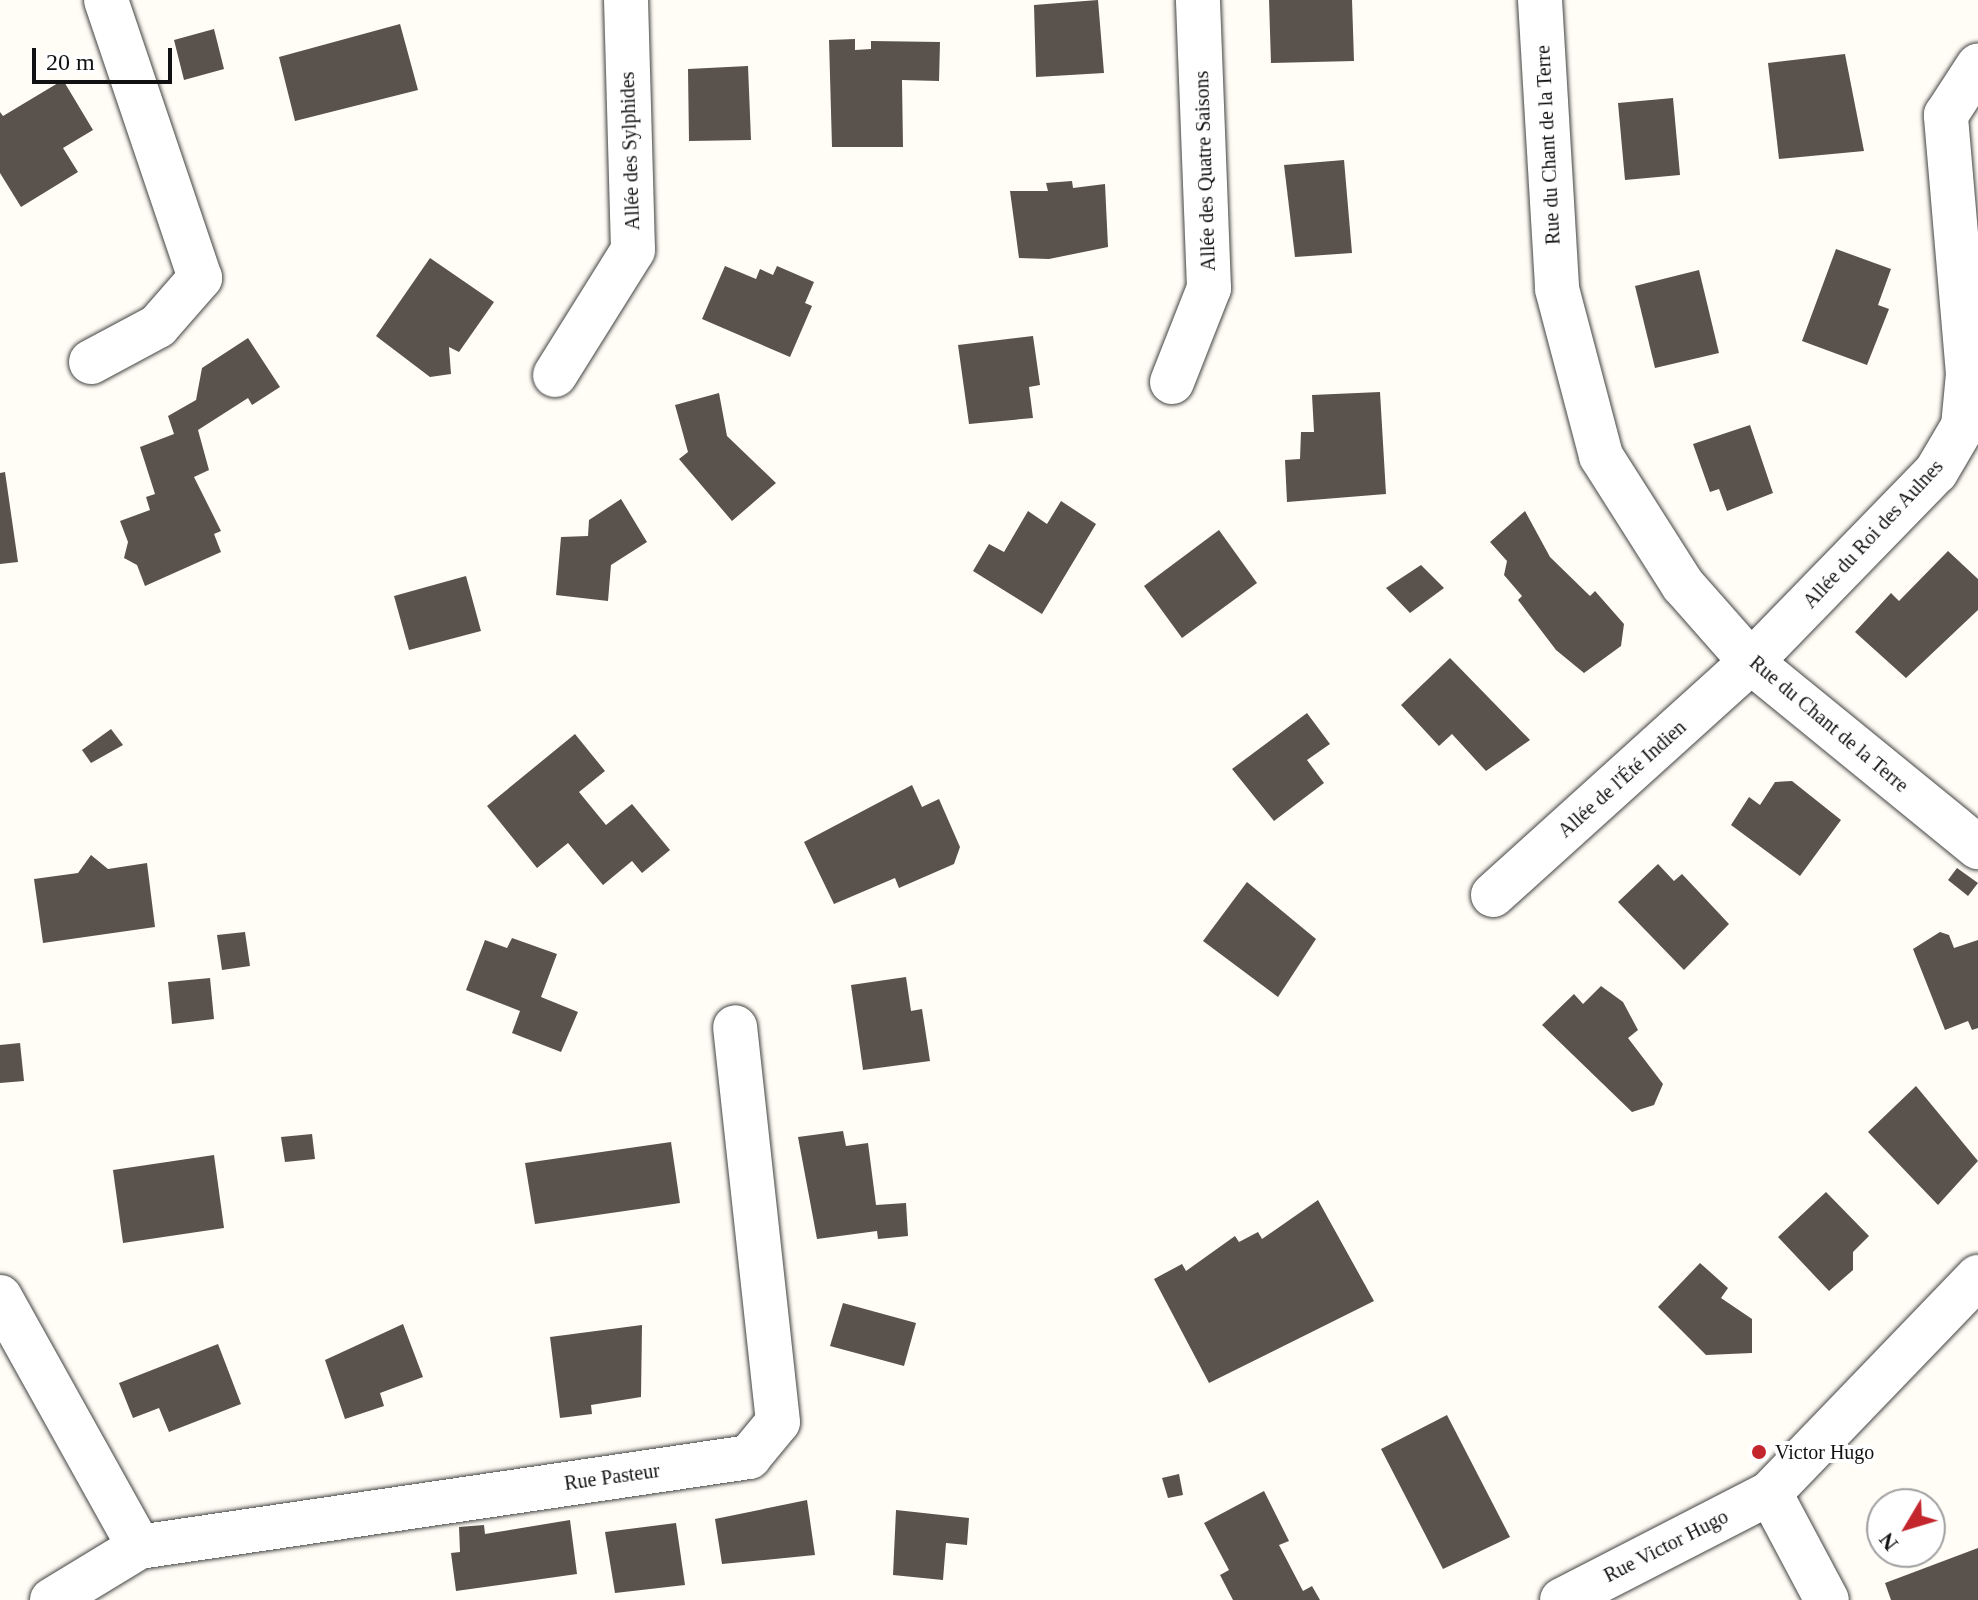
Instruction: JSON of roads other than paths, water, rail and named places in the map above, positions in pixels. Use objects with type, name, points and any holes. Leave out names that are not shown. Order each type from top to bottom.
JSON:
[{"type":"street","points":[[91,362],[158,326],[200,278],[106,0]]},
{"type":"street","name":"Allée des Sylphides","points":[[555,375],[633,250],[626,0]]},
{"type":"street","name":"Allée des Quatre Saisons","points":[[1172,382],[1209,288],[1198,0]]},
{"type":"street","name":"Rue du Chant de la Terre","points":[[1540,0],[1557,289],[1601,456],[1683,585],[1751,662],[1978,847]]},
{"type":"street","name":"Allée du Roi des Aulnes","points":[[1751,662],[1936,472],[1971,430],[1946,115],[1978,66]]},
{"type":"street","name":"Allée de l'Été Indien","points":[[1493,895],[1751,662]]},
{"type":"street","name":"Rue Pasteur","points":[[52,1600],[139,1547],[749,1457],[778,1422],[735,1027]]},
{"type":"street","points":[[1827,1600],[1770,1493],[1978,1277]]},
{"type":"street","points":[[0,1297],[139,1547]]},
{"type":"street","name":"Rue Victor Hugo","points":[[1562,1600],[1770,1493]]},
{"type":"place","name":"Victor Hugo","points":[[1759,1452]]}]
